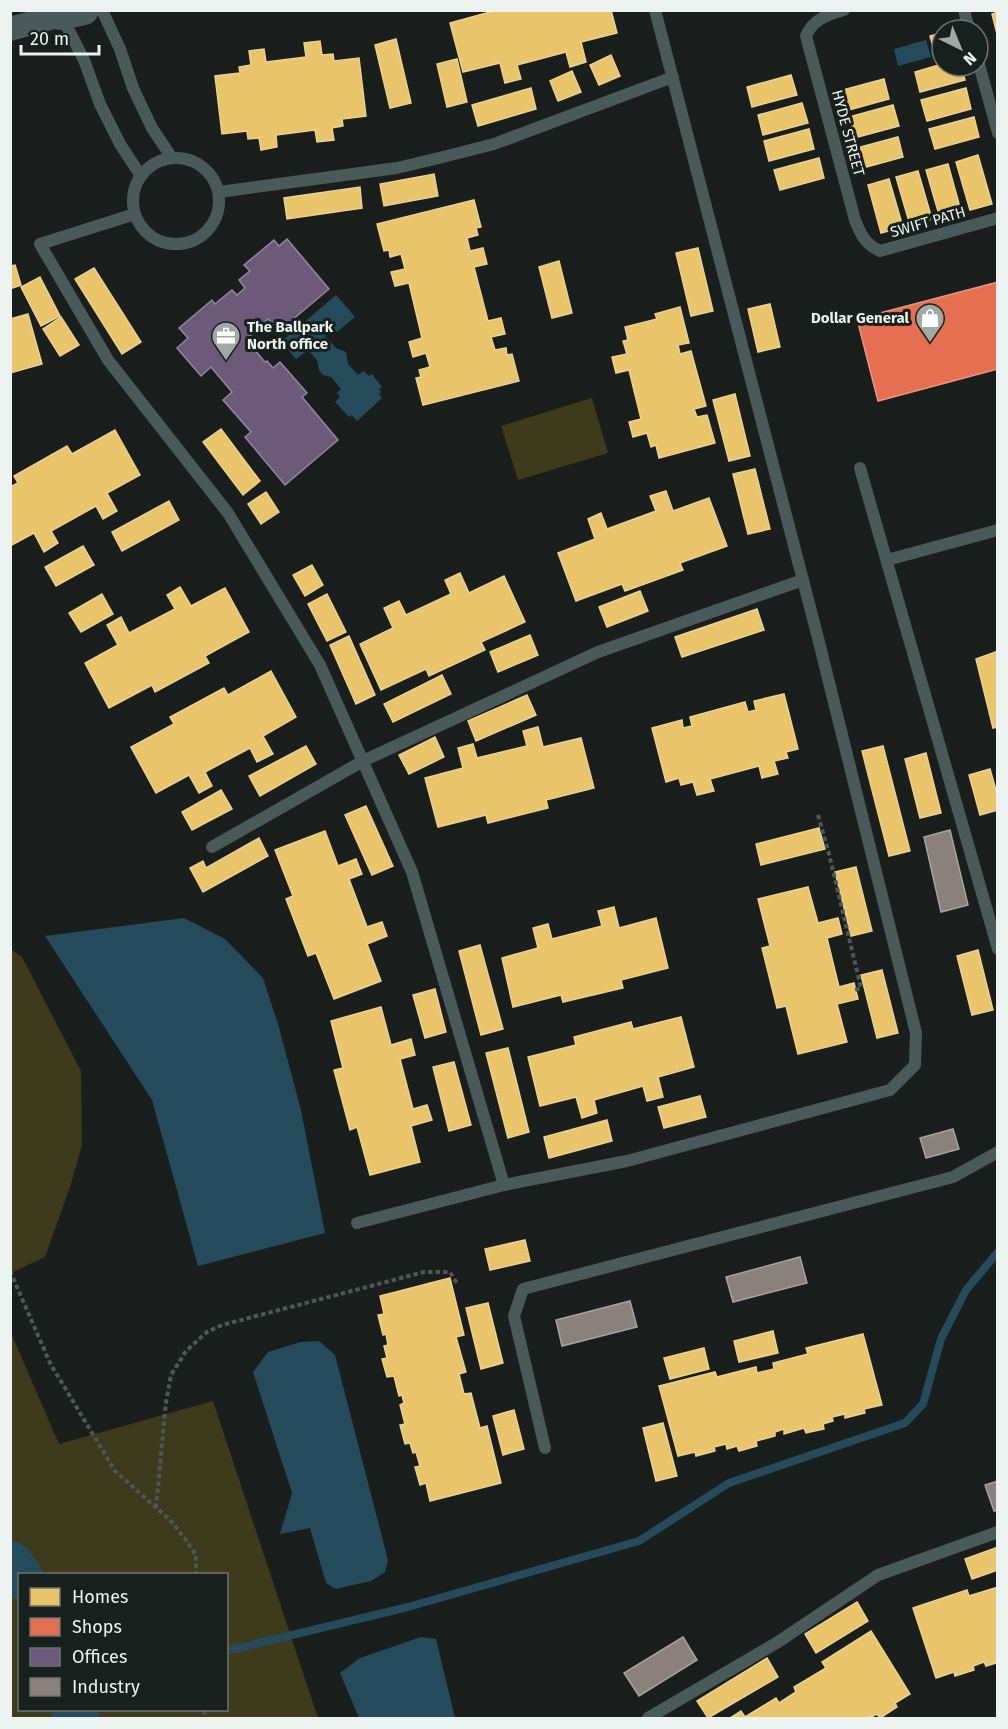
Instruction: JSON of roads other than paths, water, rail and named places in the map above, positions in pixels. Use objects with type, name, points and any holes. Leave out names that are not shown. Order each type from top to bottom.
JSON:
[{"type":"street","points":[[10,28],[68,12]]},
{"type":"lane","points":[[102,10],[120,49],[133,88],[152,128],[172,158]]},
{"type":"lane","points":[[357,1223],[504,1185],[627,1161],[890,1090],[915,1065],[916,1033],[803,580],[655,10]]},
{"type":"lane","name":"HYDE STREET","points":[[844,10],[818,20],[810,27],[806,36],[855,220],[868,246]]},
{"type":"lane","points":[[68,12],[100,104],[120,144],[141,176]]},
{"type":"lane","points":[[219,192],[397,168],[453,155],[494,144],[673,77]]},
{"type":"lane","points":[[983,78],[998,133]]},
{"type":"lane","points":[[172,158],[193,161],[210,173],[219,192],[218,214],[207,233],[187,244],[165,244],[146,233],[135,214],[134,194],[141,176],[155,164],[172,158]]},
{"type":"lane","points":[[135,214],[40,244],[108,360],[228,513],[320,665],[412,872],[504,1185]]},
{"type":"lane","name":"SWIFT PATH","points":[[868,246],[880,251],[998,218]]},
{"type":"lane","points":[[860,468],[998,949]]},
{"type":"lane","points":[[886,560],[998,530]]},
{"type":"lane","points":[[212,847],[363,761],[598,652],[803,580]]},
{"type":"lane","points":[[545,1448],[514,1316],[523,1289],[953,1176],[998,1152]]},
{"type":"lane","points":[[648,1719],[778,1642],[878,1575],[998,1532]]},
{"type":"water","points":[[926,40],[930,57],[898,66],[894,49]]},
{"type":"water","points":[[336,295],[355,317],[337,332],[334,328],[325,336],[336,348],[346,352],[348,364],[358,375],[364,371],[369,376],[372,374],[382,387],[379,389],[381,392],[379,394],[382,398],[357,421],[352,415],[349,417],[335,402],[340,397],[337,393],[341,389],[331,377],[323,375],[319,370],[317,360],[308,350],[296,359],[281,342]]},
{"type":"water","points":[[184,918],[225,939],[263,978],[301,1110],[325,1233],[198,1266],[152,1100],[45,936]]},
{"type":"water","points":[[319,1341],[335,1355],[388,1560],[385,1572],[371,1581],[335,1589],[326,1583],[310,1528],[280,1534],[292,1493],[253,1372],[268,1352],[300,1342]]},
{"type":"water","points":[[421,1637],[436,1639],[455,1718],[359,1718],[340,1673],[360,1658]]},
{"type":"waterway","points":[[228,1651],[408,1607],[639,1541],[729,1483],[905,1423],[923,1404],[941,1339],[966,1290],[998,1252]]},
{"type":"waterway","points":[[10,1564],[18,1574]]},
{"type":"waterway","points":[[74,1711],[76,1718]]},
{"type":"place","name":"Dollar General","points":[[930,344]]},
{"type":"place","name":"The Ballpark North office","points":[[226,362]]}]
